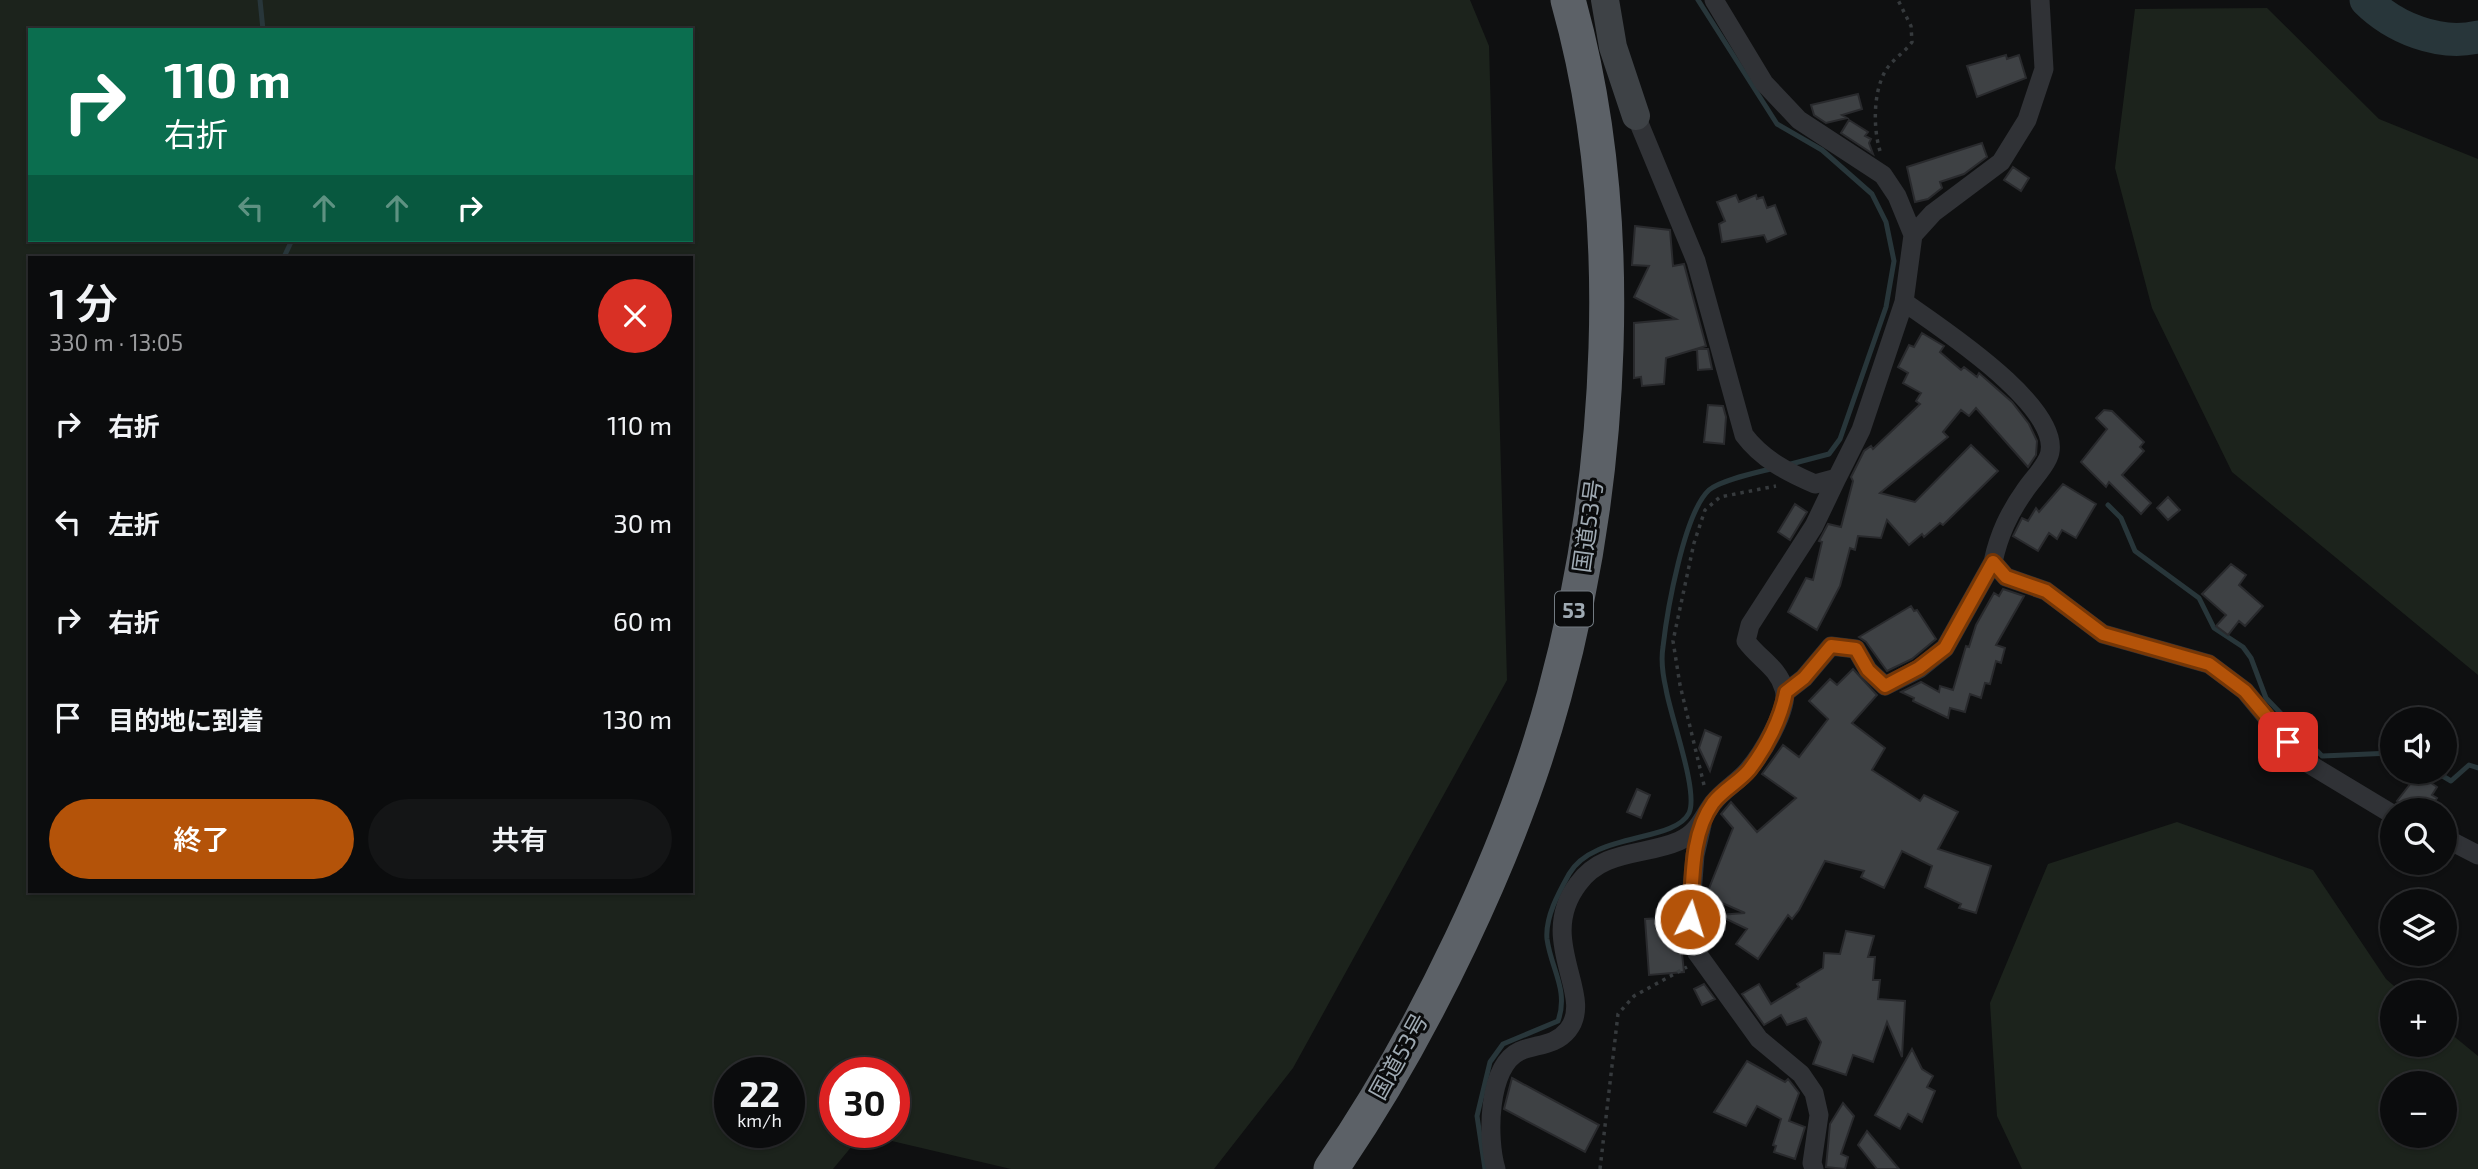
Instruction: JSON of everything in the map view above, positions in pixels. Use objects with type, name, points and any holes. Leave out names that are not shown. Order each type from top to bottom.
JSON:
[{"type":"highway","name":"国道53号","points":[[1331,1169],[1408,1041],[1490,871],[1554,697],[1570,630],[1601,419],[1607,241],[1593,115],[1568,0]]},
{"type":"street","points":[[1605,0],[1613,47],[1636,116],[1696,261],[1744,435],[1757,452],[1802,479],[1815,484],[1837,478]]},
{"type":"street","points":[[1714,0],[1764,83],[1799,120],[1882,175],[1897,196],[1913,235],[1904,302],[1861,430],[1814,526],[1750,625],[1746,640],[1774,667],[1786,692],[1782,714],[1749,770],[1714,803],[1702,825],[1695,855],[1690,919],[1700,958],[1759,1039],[1801,1074],[1814,1093],[1819,1115],[1812,1163],[1814,1169]]},
{"type":"street","points":[[1913,235],[1933,213],[2001,162],[2027,120],[2044,69],[2040,0]]},
{"type":"street","points":[[1786,692],[1804,678],[1831,646],[1856,649],[1868,670],[1885,686],[1919,668],[1945,648],[1993,562],[1998,536],[2012,509],[2048,458],[2049,439],[2042,422],[2017,389],[1967,346],[1904,302]]},
{"type":"street","points":[[1993,562],[2006,577],[2046,591],[2103,634],[2209,664],[2245,691],[2301,759],[2380,807]]},
{"type":"street","points":[[1496,1169],[1492,1157],[1491,1115],[1497,1079],[1518,1052],[1553,1043],[1568,1030],[1576,1012],[1560,938],[1562,915],[1578,883],[1602,864],[1632,851],[1679,841],[1702,825]]},
{"type":"street","points":[[2457,844],[2478,855]]},
{"type":"path","points":[[1882,175],[1883,160],[1875,135],[1878,100],[1886,70],[1912,42],[1911,26],[1898,0]]},
{"type":"path","points":[[1714,803],[1702,783],[1673,641],[1694,543],[1705,510],[1720,497],[1802,479]]},
{"type":"path","points":[[1600,1169],[1618,1014],[1634,996],[1700,958]]},
{"type":"shaded area","points":[[0,0],[1470,0],[1489,46],[1507,680],[1293,1068],[1214,1169],[1011,1169],[910,1145],[910,1057],[819,1057],[819,1148],[850,1148],[833,1169],[0,1169]]},
{"type":"shaded area","points":[[2267,8],[2379,119],[2478,159],[2478,675],[2232,472],[2152,308],[2115,168],[2135,9]]},
{"type":"shaded area","points":[[2177,822],[2313,870],[2387,980],[2380,980],[2380,1057],[2457,1057],[2457,1039],[2478,1056],[2478,1169],[2022,1169],[1997,1116],[1990,1003],[2048,864]]},
{"type":"building","points":[[2006,55],[2007,59],[2019,55],[2026,78],[1977,97],[1967,66]]},
{"type":"building","points":[[1858,94],[1862,109],[1842,115],[1847,118],[1826,123],[1814,115],[1811,105]]},
{"type":"building","points":[[1849,120],[1868,132],[1865,136],[1871,139],[1869,143],[1873,154],[1841,133]]},
{"type":"building","points":[[1982,143],[1987,157],[1964,174],[1940,182],[1942,188],[1928,199],[1915,202],[1907,167]]},
{"type":"building","points":[[2013,167],[2029,178],[2021,191],[2004,180]]},
{"type":"building","points":[[1736,195],[1739,202],[1756,195],[1757,199],[1763,197],[1767,208],[1775,205],[1786,234],[1767,242],[1764,235],[1722,242],[1719,224],[1725,221],[1717,202]]},
{"type":"building","points":[[1635,226],[1670,230],[1673,266],[1684,264],[1706,346],[1666,358],[1664,384],[1642,386],[1641,377],[1634,378],[1634,323],[1676,319],[1634,297],[1649,266],[1632,265]]},
{"type":"building","points":[[1922,333],[1944,346],[1940,352],[1961,370],[1964,367],[1977,377],[1979,373],[2012,402],[2029,424],[2037,441],[2036,455],[2028,467],[1976,408],[1969,416],[1961,410],[1943,432],[1948,437],[1880,493],[1915,502],[1971,445],[1998,471],[1943,525],[1940,523],[1924,537],[1922,534],[1909,545],[1887,520],[1881,538],[1858,536],[1855,550],[1850,548],[1840,586],[1817,630],[1788,612],[1806,578],[1813,580],[1822,542],[1819,541],[1828,524],[1841,527],[1853,481],[1851,477],[1864,451],[1871,446],[1873,449],[1920,404],[1916,401],[1921,393],[1903,383],[1908,373],[1898,367],[1909,345],[1914,347]]},
{"type":"building","points":[[1697,349],[1708,349],[1712,369],[1698,370]]},
{"type":"building","points":[[1708,405],[1723,406],[1726,417],[1724,444],[1704,442]]},
{"type":"building","points":[[2104,410],[2112,411],[2144,442],[2140,447],[2144,451],[2122,475],[2151,503],[2141,514],[2109,482],[2106,487],[2081,462],[2107,429],[2096,418]]},
{"type":"building","points":[[2063,484],[2096,504],[2076,538],[2062,530],[2057,539],[2049,533],[2038,551],[2013,536],[2022,518],[2028,521],[2036,508],[2039,512]]},
{"type":"building","points":[[2168,497],[2180,510],[2168,520],[2157,508]]},
{"type":"building","points":[[1795,504],[1807,512],[1790,540],[1778,532]]},
{"type":"building","points":[[2231,564],[2246,575],[2239,585],[2263,606],[2245,626],[2239,621],[2228,635],[2216,626],[2226,615],[2202,594]]},
{"type":"building","points":[[2003,589],[2024,596],[1996,645],[2005,648],[2001,663],[1996,661],[1990,684],[1985,683],[1981,698],[1970,694],[1965,712],[1950,708],[1948,718],[1901,692],[1921,682],[1939,692],[1940,686],[1953,690],[1966,646],[1969,647],[1976,625],[1994,593],[1999,596]]},
{"type":"building","points":[[1911,606],[1914,611],[1917,610],[1936,639],[1912,659],[1887,671],[1866,642],[1859,637]]},
{"type":"building","points":[[1853,669],[1877,695],[1852,723],[1885,748],[1872,770],[1920,801],[1924,795],[1958,812],[1938,849],[1991,866],[1976,913],[1959,908],[1961,904],[1925,887],[1932,866],[1902,851],[1884,888],[1861,877],[1864,871],[1825,861],[1799,910],[1792,919],[1788,915],[1758,959],[1736,944],[1747,929],[1718,915],[1745,913],[1706,896],[1733,828],[1721,814],[1731,802],[1757,832],[1796,798],[1762,774],[1783,745],[1799,757],[1828,719],[1809,701],[1830,679],[1837,685]]},
{"type":"building","points":[[1705,730],[1721,737],[1710,771],[1699,748]]},
{"type":"building","points":[[2410,784],[2433,784],[2437,787],[2432,795],[2437,798],[2399,798]]},
{"type":"building","points":[[1637,789],[1650,795],[1641,818],[1627,812]]},
{"type":"building","points":[[1678,917],[1684,972],[1649,975],[1645,919]]},
{"type":"building","points":[[1846,931],[1874,936],[1868,957],[1875,957],[1873,980],[1880,980],[1878,999],[1905,1001],[1902,1057],[1887,1022],[1873,1062],[1853,1055],[1846,1075],[1813,1064],[1821,1042],[1806,1018],[1787,1025],[1781,1015],[1764,1025],[1742,994],[1759,984],[1771,1004],[1823,968],[1824,953],[1840,954]]},
{"type":"building","points":[[1704,984],[1715,999],[1702,1005],[1694,989]]},
{"type":"building","points":[[1912,1049],[1922,1069],[1933,1076],[1927,1087],[1935,1091],[1922,1122],[1908,1114],[1900,1129],[1875,1115]]},
{"type":"building","points":[[1747,1061],[1785,1082],[1788,1079],[1799,1093],[1789,1121],[1805,1127],[1795,1159],[1774,1152],[1776,1146],[1773,1145],[1781,1119],[1757,1106],[1746,1126],[1714,1112]]},
{"type":"building","points":[[1512,1078],[1599,1125],[1585,1152],[1504,1109]]},
{"type":"building","points":[[1843,1103],[1854,1116],[1841,1154],[1848,1157],[1845,1169],[1826,1167],[1830,1124]]},
{"type":"building","points":[[1867,1131],[1899,1169],[1877,1169],[1858,1145]]},
{"type":"waterway","points":[[260,0],[263,28]]},
{"type":"waterway","points":[[1698,0],[1777,124],[1822,150],[1872,194],[1886,222],[1894,261],[1886,307],[1840,439],[1829,454],[1787,465]]},
{"type":"waterway","points":[[2366,0],[2390,19],[2433,37],[2478,37]]},
{"type":"waterway","points":[[284,256],[291,242]]},
{"type":"waterway","points":[[1485,1169],[1477,1116],[1490,1062],[1503,1044],[1558,1021],[1561,1010],[1560,989],[1549,950],[1547,931],[1554,905],[1569,874],[1580,861],[1596,851],[1667,829],[1681,823],[1689,813],[1690,788],[1666,689],[1662,657],[1678,564],[1692,519],[1700,502],[1714,486],[1774,468]]},
{"type":"waterway","points":[[2108,505],[2121,518],[2135,551],[2199,598],[2214,628],[2243,647],[2251,658],[2266,698],[2322,756],[2380,754]]},
{"type":"waterway","points":[[2457,776],[2469,765],[2478,768]]},
{"type":"route","points":[[1690,919],[1695,855],[1702,825],[1714,803],[1749,770],[1782,714],[1786,692],[1804,678],[1831,646],[1856,649],[1868,670],[1885,686],[1919,668],[1945,648],[1993,562],[2006,577],[2046,591],[2103,634],[2209,664],[2245,691],[2288,742]]}]
